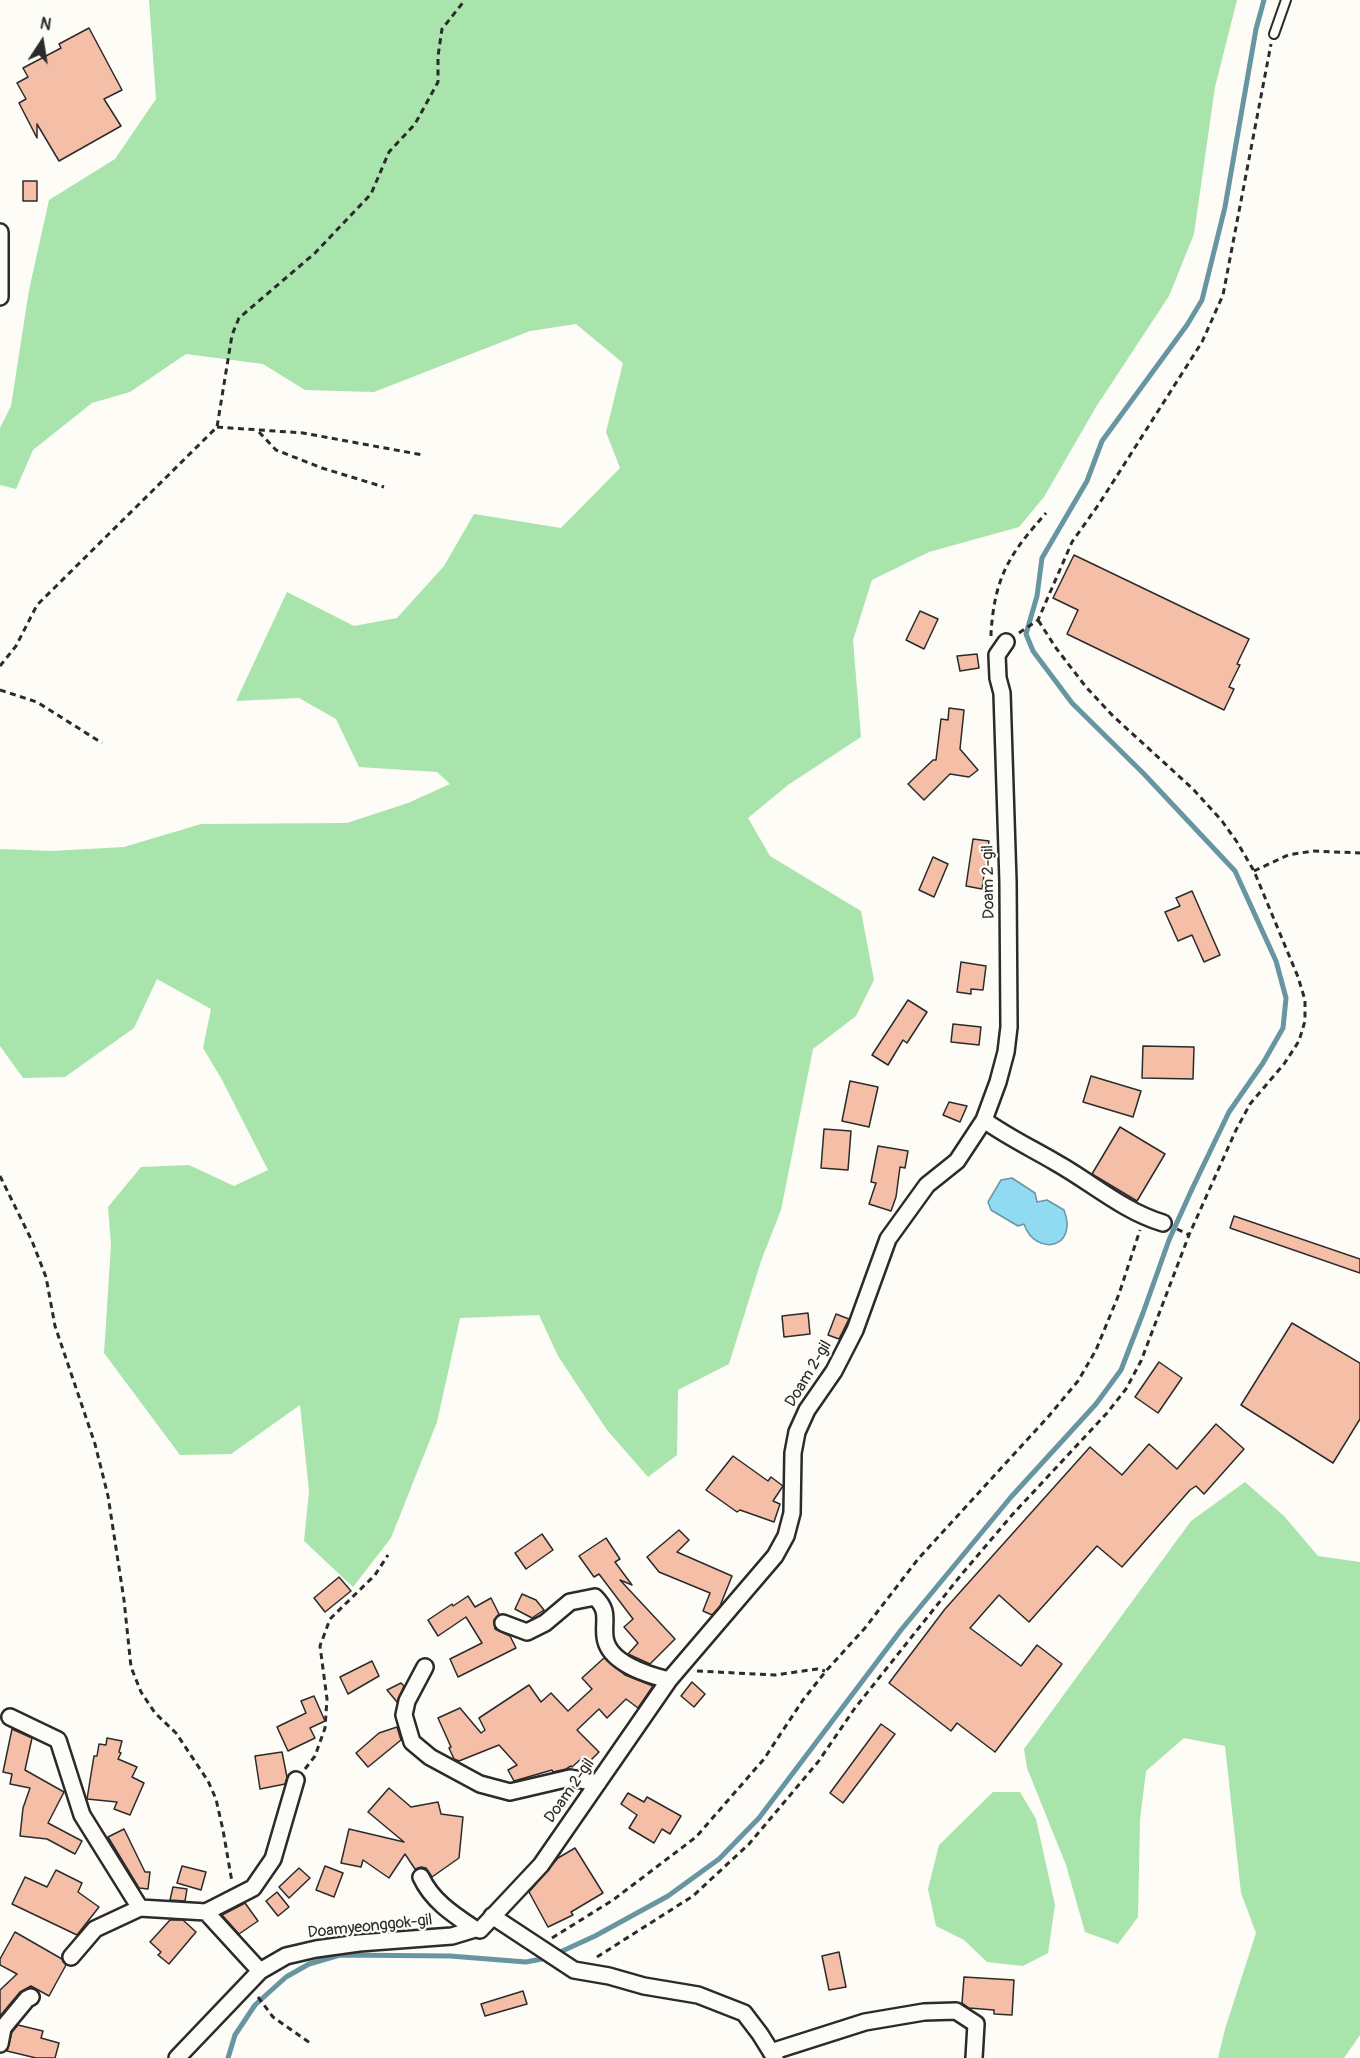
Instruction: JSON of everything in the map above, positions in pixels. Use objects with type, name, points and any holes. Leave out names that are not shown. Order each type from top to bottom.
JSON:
[{"type":"street","points":[[0,232],[0,297]]},
{"type":"street","name":"Doam 2-gil","points":[[492,1916],[541,1865],[669,1680],[681,1669],[775,1556],[786,1536],[792,1513],[793,1453],[797,1432],[807,1410],[834,1371],[855,1330],[888,1239],[927,1185],[957,1161],[984,1120],[1001,1072],[1009,1027],[1006,812],[1002,693],[998,678],[1002,649]]},
{"type":"street","points":[[984,1120],[1145,1218],[1163,1223]]},
{"type":"street","points":[[503,1623],[527,1632],[545,1623],[570,1602],[595,1597],[602,1605],[606,1618],[605,1638],[610,1650],[628,1665],[651,1676],[669,1680]]},
{"type":"street","points":[[424,1667],[407,1701],[404,1715],[412,1742],[430,1757],[480,1784],[510,1792],[570,1778],[598,1783]]},
{"type":"street","points":[[10,1717],[58,1740],[82,1815],[140,1908]]},
{"type":"street","points":[[71,1957],[95,1929],[140,1908],[206,1912],[253,1888],[273,1859],[296,1780]]},
{"type":"street","points":[[421,1877],[426,1888],[448,1911],[476,1929]]},
{"type":"street","points":[[206,1912],[260,1971]]},
{"type":"street","points":[[492,1916],[574,1970],[609,1976],[644,1986],[698,1995],[744,2013],[773,2055],[865,2022],[924,2012],[956,2011],[976,2024],[974,2058]]},
{"type":"street","name":"Doamyeonggok-gil","points":[[177,2058],[260,1971],[286,1956],[316,1948],[452,1936],[476,1929],[480,1930],[492,1916]]},
{"type":"street","points":[[0,2044],[3,2028],[31,1997]]},
{"type":"street","points":[[0,2050],[2,2058]]},
{"type":"lane","points":[[1274,34],[1286,0]]},
{"type":"path","points":[[0,666],[16,646],[37,605],[217,427],[232,336],[239,318],[315,253],[371,194],[389,152],[416,124],[438,82],[438,56],[442,29],[465,0]]},
{"type":"path","points":[[1046,513],[1029,532],[1003,571],[996,591],[990,634],[1002,649],[1038,620],[1072,542],[1099,504],[1202,342],[1223,295],[1274,34]]},
{"type":"path","points":[[217,427],[303,433],[423,455]]},
{"type":"path","points":[[257,431],[276,450],[322,468],[384,487]]},
{"type":"path","points":[[574,1970],[693,1896],[749,1844],[786,1802],[910,1637],[1012,1515],[1107,1413],[1126,1389],[1141,1361],[1189,1234],[1236,1130],[1250,1104],[1284,1064],[1299,1041],[1305,1021],[1305,1000],[1298,977],[1254,871],[1222,821],[1193,789],[1113,717],[1056,648],[1038,620]]},
{"type":"path","points":[[0,690],[37,702],[102,743]]},
{"type":"path","points":[[1254,871],[1288,855],[1313,851],[1360,853]]},
{"type":"path","points":[[0,1176],[32,1241],[46,1277],[55,1326],[95,1444],[108,1496],[124,1600],[131,1667],[141,1692],[155,1713],[176,1733],[208,1781],[216,1799],[234,1899]]},
{"type":"path","points":[[538,1946],[613,1900],[696,1837],[764,1759],[803,1700],[865,1628],[918,1559],[1078,1381],[1096,1350],[1119,1294],[1145,1218]]},
{"type":"path","points":[[1184,1232],[1189,1234]]},
{"type":"path","points":[[296,1780],[315,1756],[325,1728],[327,1699],[320,1646],[330,1619],[375,1575],[388,1555]]},
{"type":"path","points":[[681,1669],[713,1673],[775,1675],[826,1671]]},
{"type":"path","points":[[254,1990],[273,2017],[310,2043]]},
{"type":"green space","points":[[149,0],[1237,0],[1215,87],[1194,234],[1169,296],[1096,407],[1044,497],[1019,527],[929,552],[872,580],[853,640],[861,737],[788,785],[748,818],[770,856],[861,911],[874,980],[856,1016],[813,1049],[781,1210],[761,1261],[729,1364],[678,1390],[677,1455],[648,1477],[607,1430],[558,1356],[539,1315],[460,1318],[437,1422],[391,1538],[353,1587],[304,1541],[309,1491],[300,1405],[231,1454],[180,1455],[104,1353],[111,1245],[108,1207],[141,1167],[189,1165],[234,1186],[268,1170],[203,1048],[211,1009],[157,979],[134,1028],[65,1077],[23,1078],[0,1046],[0,849],[52,851],[124,847],[201,824],[347,823],[408,803],[450,784],[437,772],[359,767],[336,719],[299,698],[236,701],[287,592],[354,626],[397,618],[444,566],[474,514],[561,528],[620,468],[606,432],[623,363],[576,324],[530,331],[374,392],[305,390],[263,364],[186,354],[130,392],[92,403],[33,450],[16,489],[0,485],[0,428],[11,406],[29,290],[49,200],[115,159],[156,99]]},
{"type":"green space","points":[[1245,1482],[1284,1516],[1318,1556],[1360,1562],[1360,2035],[1344,2058],[1218,2058],[1256,1933],[1241,1893],[1225,1746],[1184,1738],[1146,1771],[1140,1819],[1138,1917],[1118,1944],[1085,1932],[1066,1865],[1027,1768],[1024,1749],[1191,1521]]},
{"type":"green space","points":[[993,1792],[1020,1792],[1036,1819],[1055,1905],[1048,1953],[1023,1966],[987,1962],[964,1940],[936,1926],[928,1889],[939,1845]]},
{"type":"water","points":[[1012,1178],[1035,1193],[1037,1202],[1047,1200],[1064,1210],[1067,1223],[1066,1233],[1061,1240],[1054,1244],[1037,1241],[1029,1234],[1024,1224],[1018,1226],[991,1210],[988,1202],[1001,1180]]},
{"type":"building","points":[[89,28],[122,90],[104,99],[121,126],[59,161],[37,124],[37,138],[19,103],[26,99],[17,83],[28,77],[23,68],[61,48],[59,44]]},
{"type":"building","points":[[23,181],[37,181],[37,201],[23,201]]},
{"type":"building","points":[[1074,555],[1249,639],[1237,664],[1240,665],[1229,687],[1234,689],[1224,710],[1067,634],[1078,610],[1053,598]]},
{"type":"building","points":[[920,611],[938,619],[924,649],[906,640]]},
{"type":"building","points":[[977,654],[979,668],[960,671],[957,656]]},
{"type":"building","points":[[949,708],[964,710],[960,749],[978,770],[969,777],[950,774],[924,800],[908,784],[933,760],[936,760],[941,719],[948,720]]},
{"type":"building","points":[[973,839],[989,841],[982,889],[966,886]]},
{"type":"building","points":[[933,857],[948,864],[934,897],[919,890]]},
{"type":"building","points":[[1192,891],[1220,955],[1204,962],[1192,935],[1178,941],[1165,912],[1180,906],[1176,898]]},
{"type":"building","points":[[961,962],[986,966],[983,990],[971,989],[971,994],[957,992]]},
{"type":"building","points":[[908,1000],[927,1012],[907,1043],[903,1040],[888,1065],[872,1055]]},
{"type":"building","points":[[953,1024],[981,1027],[979,1045],[951,1042]]},
{"type":"building","points":[[1143,1046],[1194,1047],[1193,1079],[1142,1078]]},
{"type":"building","points":[[1091,1076],[1141,1091],[1133,1117],[1083,1102]]},
{"type":"building","points":[[850,1081],[878,1087],[869,1127],[842,1121]]},
{"type":"building","points":[[949,1102],[967,1106],[960,1122],[943,1115]]},
{"type":"building","points":[[1120,1127],[1165,1154],[1137,1201],[1092,1174]]},
{"type":"building","points":[[824,1129],[851,1131],[848,1170],[821,1168]]},
{"type":"building","points":[[878,1146],[908,1151],[905,1168],[900,1167],[896,1197],[891,1211],[869,1204],[876,1183],[871,1182]]},
{"type":"building","points":[[1234,1216],[1360,1259],[1360,1273],[1230,1228]]},
{"type":"building","points":[[808,1313],[810,1334],[784,1337],[782,1316]]},
{"type":"building","points":[[836,1314],[849,1319],[839,1339],[828,1335]]},
{"type":"building","points":[[1292,1323],[1360,1363],[1360,1419],[1333,1463],[1241,1405]]},
{"type":"building","points":[[1159,1362],[1182,1378],[1158,1413],[1135,1397]]},
{"type":"building","points":[[1216,1424],[1244,1449],[1204,1494],[1196,1486],[1190,1490],[1122,1567],[1097,1546],[1029,1622],[999,1595],[970,1628],[1021,1666],[1037,1645],[1062,1664],[995,1752],[957,1723],[951,1731],[889,1683],[945,1609],[1090,1447],[1122,1475],[1149,1444],[1177,1469]]},
{"type":"building","points":[[733,1456],[768,1481],[771,1477],[783,1486],[773,1501],[780,1504],[774,1522],[740,1510],[737,1512],[706,1490]]},
{"type":"building","points":[[679,1530],[689,1540],[677,1552],[732,1576],[720,1606],[712,1615],[703,1611],[710,1593],[659,1572],[647,1557]]},
{"type":"building","points":[[542,1534],[553,1550],[526,1569],[515,1553]]},
{"type":"building","points":[[606,1538],[620,1559],[615,1562],[632,1585],[620,1580],[675,1639],[650,1664],[628,1654],[638,1643],[624,1627],[633,1619],[599,1574],[594,1577],[579,1556]]},
{"type":"building","points":[[339,1577],[351,1591],[325,1612],[314,1598]]},
{"type":"building","points":[[522,1594],[536,1600],[544,1610],[532,1618],[515,1609]]},
{"type":"building","points":[[468,1596],[475,1607],[491,1598],[499,1614],[494,1620],[495,1629],[510,1636],[516,1648],[458,1677],[450,1659],[482,1643],[466,1617],[438,1636],[428,1620]]},
{"type":"building","points":[[604,1658],[625,1675],[653,1686],[638,1708],[626,1699],[607,1718],[599,1709],[577,1730],[599,1752],[586,1765],[581,1759],[566,1769],[553,1772],[552,1770],[514,1781],[508,1770],[517,1765],[499,1745],[459,1761],[454,1759],[438,1718],[460,1708],[481,1733],[485,1730],[479,1718],[529,1685],[541,1702],[551,1693],[568,1711],[592,1689],[582,1678]]},
{"type":"building","points":[[372,1661],[379,1676],[348,1694],[340,1677]]},
{"type":"building","points":[[692,1682],[705,1694],[694,1707],[681,1696]]},
{"type":"building","points":[[401,1683],[404,1686],[397,1702],[387,1690]]},
{"type":"building","points":[[314,1696],[325,1721],[310,1728],[315,1738],[288,1751],[277,1727],[306,1713],[301,1701]]},
{"type":"building","points":[[881,1724],[895,1734],[843,1803],[830,1793]]},
{"type":"building","points":[[397,1727],[401,1740],[368,1767],[356,1753],[379,1733]]},
{"type":"building","points":[[12,1729],[32,1738],[25,1770],[64,1792],[48,1823],[82,1841],[75,1854],[47,1839],[20,1836],[23,1808],[30,1788],[10,1784],[12,1774],[3,1772]]},
{"type":"building","points":[[107,1738],[122,1741],[118,1759],[137,1767],[132,1777],[144,1783],[130,1815],[114,1809],[117,1802],[87,1799],[94,1756],[97,1756],[99,1744],[106,1745]]},
{"type":"building","points":[[282,1752],[287,1777],[285,1784],[260,1789],[255,1756]]},
{"type":"building","points":[[389,1788],[411,1807],[438,1802],[441,1814],[463,1817],[459,1858],[432,1877],[426,1868],[415,1869],[405,1854],[389,1878],[363,1860],[361,1867],[341,1863],[349,1829],[404,1842],[368,1812]]},
{"type":"building","points":[[628,1793],[644,1802],[647,1797],[681,1816],[670,1834],[662,1829],[654,1843],[629,1828],[637,1815],[621,1804]]},
{"type":"building","points":[[124,1829],[145,1872],[150,1872],[148,1889],[139,1888],[108,1837]]},
{"type":"building","points":[[575,1848],[603,1893],[571,1912],[573,1915],[548,1927],[529,1892],[558,1858]]},
{"type":"building","points":[[182,1866],[206,1872],[201,1890],[177,1883]]},
{"type":"building","points":[[325,1866],[343,1873],[334,1897],[316,1890]]},
{"type":"building","points":[[299,1868],[310,1878],[289,1898],[279,1887]]},
{"type":"building","points":[[56,1870],[82,1883],[78,1892],[99,1907],[77,1935],[12,1904],[25,1877],[47,1887]]},
{"type":"building","points":[[173,1887],[187,1889],[185,1901],[170,1900]]},
{"type":"building","points":[[277,1892],[289,1907],[278,1916],[266,1901]]},
{"type":"building","points":[[245,1903],[258,1921],[239,1934],[222,1915]]},
{"type":"building","points":[[170,1920],[183,1920],[196,1932],[169,1964],[158,1955],[161,1952],[150,1942]]},
{"type":"building","points":[[15,1932],[62,1959],[66,1965],[49,1996],[31,1986],[20,1992],[0,2016],[0,1990],[17,1974],[0,1965],[0,1959]]},
{"type":"building","points":[[839,1952],[846,1987],[829,1990],[822,1956]]},
{"type":"building","points":[[964,1977],[1014,1980],[1012,2015],[994,2014],[994,2010],[969,2008],[962,2003]]},
{"type":"building","points":[[523,1991],[527,2004],[485,2016],[481,2004]]},
{"type":"building","points":[[18,2025],[43,2031],[41,2038],[59,2043],[55,2058],[36,2058],[7,2051],[12,2032]]},
{"type":"waterway","points":[[228,2058],[235,2035],[255,2005],[286,1977],[309,1964],[340,1955],[450,1956],[526,1962],[547,1958],[595,1936],[668,1896],[719,1859],[759,1818],[901,1630],[1011,1497],[1096,1404],[1121,1370],[1169,1240],[1192,1189],[1229,1112],[1263,1063],[1283,1028],[1286,998],[1276,961],[1235,871],[1144,774],[1072,703],[1033,651],[1026,634],[1037,596],[1042,558],[1087,481],[1102,441],[1187,325],[1202,300],[1225,207],[1256,29],[1264,0]]}]
